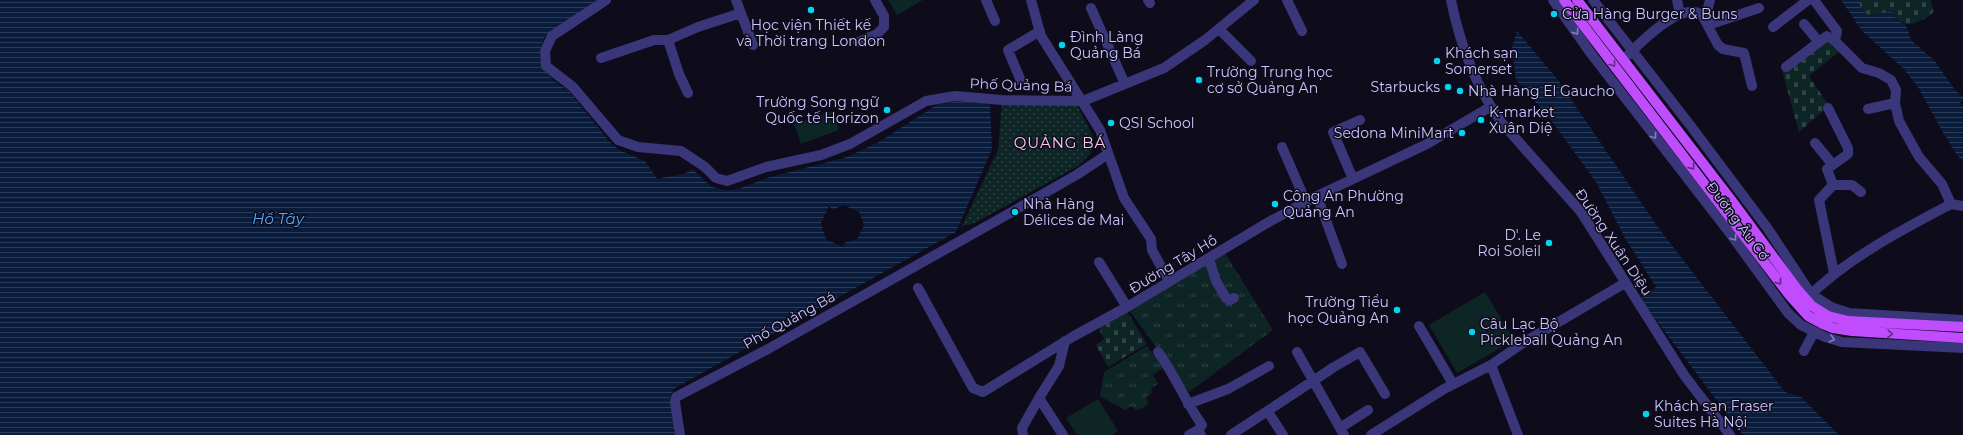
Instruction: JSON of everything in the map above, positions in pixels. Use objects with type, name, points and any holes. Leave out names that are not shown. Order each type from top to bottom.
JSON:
[{"type":"main road","name":"Đường Âu Cơ","points":[[1564,0],[1790,296],[1808,316],[1823,324],[1844,330],[1963,338]]},
{"type":"main road","name":"Đường Âu Cơ","points":[[1580,3],[1808,297],[1828,316],[1848,321],[1963,328]]},
{"type":"main road","points":[[1574,14],[1580,3]]},
{"type":"street","name":"Phố Quảng Bá","points":[[606,0],[552,36],[545,51],[546,66],[573,87],[618,140],[638,147],[681,151],[694,158],[716,178],[727,181],[766,167],[822,155],[850,144],[926,101],[955,96],[1002,100],[1083,101],[1100,130],[1108,154],[1078,174],[1017,209],[768,349],[676,397],[675,402],[680,435]]},
{"type":"street","points":[[736,0],[753,45]]},
{"type":"street","points":[[858,42],[877,34],[884,27],[884,16],[875,0]]},
{"type":"street","points":[[986,0],[995,21]]},
{"type":"street","points":[[1031,0],[1040,31],[1083,101],[1164,68],[1176,56],[1218,29],[1254,0]]},
{"type":"street","points":[[1287,0],[1302,31]]},
{"type":"street","name":"Đường Xuân Diệu","points":[[1451,0],[1476,81],[1490,106],[1501,122],[1581,212],[1684,374],[1730,435]]},
{"type":"street","name":"Đường Âu Cơ","points":[[1553,0],[1592,55],[1728,230],[1788,313],[1801,325],[1814,332],[1842,342],[1963,348]]},
{"type":"street","name":"Đường Âu Cơ","points":[[1593,0],[1768,229],[1808,297],[1849,313],[1963,320]]},
{"type":"street","points":[[1677,0],[1680,14]]},
{"type":"street","points":[[1706,22],[1710,0]]},
{"type":"street","points":[[1773,27],[1814,0],[1837,31],[1835,42]]},
{"type":"street","points":[[1091,8],[1125,84]]},
{"type":"street","points":[[1706,22],[1758,8]]},
{"type":"street","points":[[1624,60],[1632,51],[1665,23],[1680,14],[1698,12],[1706,22],[1714,39],[1723,49],[1744,53],[1752,86]]},
{"type":"street","points":[[600,58],[654,40],[668,40],[698,27],[741,13]]},
{"type":"street","points":[[1804,24],[1819,42]]},
{"type":"street","points":[[1218,29],[1251,62]]},
{"type":"street","points":[[1021,82],[1008,50],[1040,31]]},
{"type":"street","points":[[1786,67],[1827,36],[1862,68],[1879,73],[1891,80],[1896,90],[1894,103],[1899,121],[1919,157],[1942,184],[1951,204]]},
{"type":"street","points":[[668,40],[679,74],[688,93]]},
{"type":"street","points":[[1868,109],[1894,103]]},
{"type":"street","name":"Đường Tây Hồ","points":[[918,288],[974,388],[979,392],[983,392],[1065,341],[1127,307],[1316,196],[1427,144],[1490,106]]},
{"type":"street","points":[[1828,108],[1848,148],[1848,154],[1827,169],[1833,185]]},
{"type":"street","points":[[1353,179],[1333,132],[1360,120]]},
{"type":"street","points":[[1815,143],[1833,165]]},
{"type":"street","points":[[1282,147],[1306,202]]},
{"type":"street","points":[[1108,154],[1124,198],[1151,239],[1152,250],[1169,281]]},
{"type":"street","points":[[1834,273],[1819,200],[1833,185],[1852,186],[1861,192]]},
{"type":"street","points":[[1316,196],[1342,264]]},
{"type":"street","points":[[1808,297],[1834,273],[1872,247],[1951,204],[1963,206]]},
{"type":"street","points":[[1209,259],[1216,281],[1225,296],[1228,300],[1234,298]]},
{"type":"street","points":[[1099,262],[1127,307]]},
{"type":"street","points":[[1371,435],[1453,384],[1490,365],[1523,343],[1625,283]]},
{"type":"street","points":[[1420,326],[1453,384]]},
{"type":"street","points":[[1804,351],[1814,332]]},
{"type":"street","points":[[1023,435],[1022,428],[1038,398],[1060,366],[1065,341]]},
{"type":"street","points":[[1158,352],[1168,366],[1188,404],[1202,425],[1196,433]]},
{"type":"street","points":[[1297,352],[1342,432],[1368,410]]},
{"type":"street","points":[[1231,435],[1360,352],[1385,394]]},
{"type":"street","points":[[1490,365],[1518,435]]},
{"type":"street","points":[[1188,404],[1228,389],[1269,366]]},
{"type":"street","points":[[1038,398],[1062,435]]},
{"type":"street","points":[[1268,412],[1283,435]]},
{"type":"green space","points":[[888,0],[923,0],[897,15]]},
{"type":"green space","points":[[1858,0],[1930,0],[1934,11],[1929,16],[1912,24],[1904,24],[1891,12],[1872,15],[1864,12]]},
{"type":"green space","points":[[1825,35],[1840,51],[1809,76],[1829,106],[1799,132],[1782,70]]},
{"type":"green space","points":[[1002,103],[1077,105],[1093,137],[1090,154],[1078,166],[973,224],[962,226],[998,150]]},
{"type":"green space","points":[[833,111],[839,130],[801,144],[794,124]]},
{"type":"green space","points":[[1225,253],[1273,330],[1189,392],[1129,310]]},
{"type":"green space","name":"Câu Lạc Bộ Pickleball Quảng An","points":[[1485,292],[1514,340],[1457,373],[1429,325]]},
{"type":"green space","points":[[1126,310],[1147,344],[1108,367],[1096,345],[1104,339],[1098,326]]},
{"type":"green space","points":[[1147,346],[1163,368],[1153,375],[1158,384],[1151,389],[1152,393],[1146,397],[1148,404],[1143,408],[1136,410],[1132,406],[1125,410],[1100,396],[1104,372]]},
{"type":"green space","points":[[1098,399],[1118,431],[1112,435],[1077,435],[1066,418]]},
{"type":"water","name":"Hồ Tây","points":[[0,0],[597,0],[544,38],[540,50],[542,66],[553,80],[569,91],[609,141],[619,150],[645,161],[657,179],[680,175],[692,169],[712,187],[724,190],[735,190],[767,178],[847,157],[879,142],[938,104],[956,102],[984,103],[990,105],[992,149],[956,232],[675,388],[670,396],[675,435],[0,435]]},
{"type":"water","points":[[1841,0],[1858,0],[1861,8],[1868,15],[1891,12],[1898,21],[1906,25],[1911,40],[1934,60],[1955,90],[1963,97],[1963,100],[1960,102],[1963,107],[1963,161],[1957,155],[1941,129],[1918,87],[1903,68],[1862,31]]},
{"type":"water","points":[[1517,31],[1558,80],[1657,226],[1785,392],[1801,397],[1839,435],[1743,435],[1640,299],[1656,287],[1625,238],[1596,182],[1548,116],[1516,80],[1512,47]]},
{"type":"pier","points":[[843,205],[859,212],[864,225],[857,239],[844,243],[843,247],[826,239],[821,223],[829,206],[833,210]]},
{"type":"place","name":"Học viện Thiết kế và Thời trang London","points":[[811,10]]},
{"type":"place","name":"Cửa Hàng Burger & Buns","points":[[1554,14]]},
{"type":"place","name":"Đình Làng Quảng Bá","points":[[1062,45]]},
{"type":"place","name":"Khách sạn Somerset","points":[[1437,61]]},
{"type":"place","name":"Trường Trung học cơ sở Quảng An","points":[[1199,80]]},
{"type":"place","name":"Starbucks","points":[[1448,87]]},
{"type":"place","name":"Nhà Hàng El Gaucho","points":[[1460,91]]},
{"type":"place","name":"Trường Song ngữ Quốc tế Horizon","points":[[887,110]]},
{"type":"place","name":"K-market Xuân Diệ","points":[[1481,120]]},
{"type":"place","name":"QSI School","points":[[1111,123]]},
{"type":"place","name":"Sedona MiniMart","points":[[1462,133]]},
{"type":"place","name":"Công An Phường Quảng An","points":[[1275,204]]},
{"type":"place","name":"Nhà Hàng Délices de Mai","points":[[1015,212]]},
{"type":"place","name":"D'. Le Roi Soleil","points":[[1549,243]]},
{"type":"place","name":"Trường Tiểu học Quảng An","points":[[1397,310]]},
{"type":"place","name":"Câu Lạc Bộ Pickleball Quảng An","points":[[1472,332]]},
{"type":"place","name":"Khách sạn Fraser Suites Hà Nội","points":[[1646,414]]},
{"type":"district","name":"QUẢNG BÁ","points":[[1060,142]]}]
